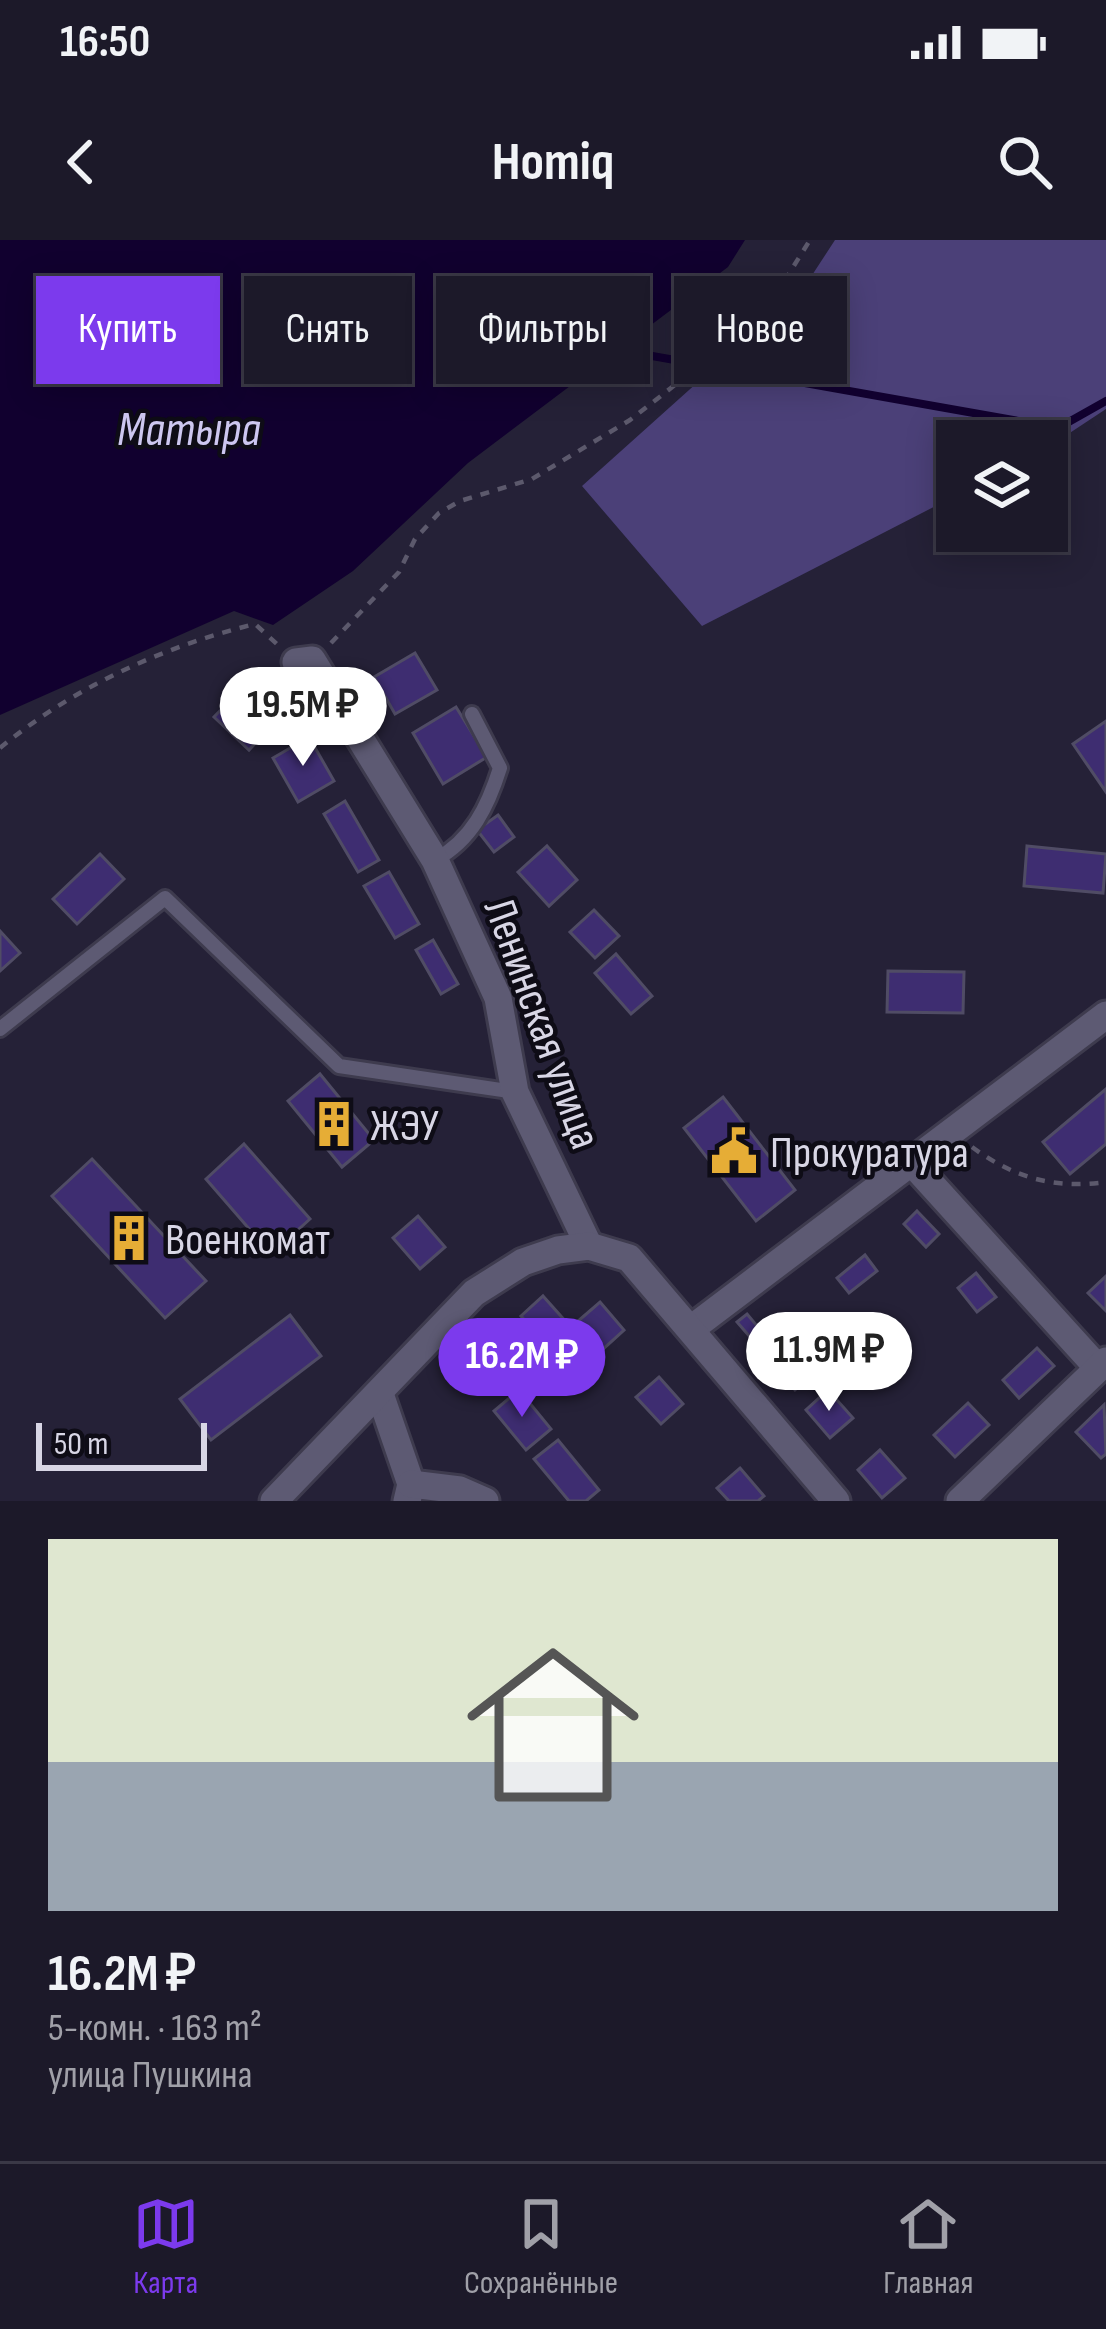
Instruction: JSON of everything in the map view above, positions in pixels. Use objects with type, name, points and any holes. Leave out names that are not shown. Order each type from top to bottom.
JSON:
[{"type":"street","name":"Ленинская улица","points":[[296,662],[312,660],[435,860],[498,998],[515,1092],[590,1246]]},
{"type":"street","points":[[691,1329],[1106,1015]]},
{"type":"street","points":[[913,1164],[1102,1364],[960,1501]]},
{"type":"street","points":[[274,1501],[474,1293],[524,1262],[590,1246],[628,1258],[836,1501]]},
{"type":"street","points":[[380,1394],[410,1492],[460,1490],[485,1501]]},
{"type":"lane","points":[[435,860],[457,848],[488,805],[500,768],[472,714]]},
{"type":"lane","points":[[0,1029],[165,898],[339,1066],[515,1092]]},
{"type":"path","points":[[331,643],[399,572],[415,539],[439,513],[460,501],[532,479],[630,420],[762,317],[810,240]]},
{"type":"path","points":[[0,748],[50,706],[188,640],[255,625],[296,662]]},
{"type":"path","points":[[949,1130],[1002,1170],[1066,1187],[1106,1182]]},
{"type":"shaded area","points":[[835,240],[1106,240],[1106,409],[1068,434],[1068,420],[936,420],[936,506],[702,626],[582,486],[696,384],[847,384],[847,276],[812,276]]},
{"type":"water","name":"Матыра","points":[[0,240],[745,240],[728,267],[716,276],[674,276],[674,308],[650,326],[650,276],[436,276],[436,384],[573,384],[468,463],[353,571],[273,625],[234,611],[0,715]]},
{"type":"building","points":[[415,653],[437,690],[395,714],[374,677]]},
{"type":"building","points":[[243,687],[277,720],[249,750],[214,717]]},
{"type":"building","points":[[456,707],[487,757],[443,784],[413,733]]},
{"type":"building","points":[[1106,721],[1106,792],[1073,744]]},
{"type":"building","points":[[309,737],[334,781],[298,802],[273,758]]},
{"type":"building","points":[[345,801],[379,860],[358,872],[324,814]]},
{"type":"building","points":[[498,815],[514,837],[494,852],[477,830]]},
{"type":"building","points":[[547,846],[577,880],[549,906],[518,872]]},
{"type":"building","points":[[1027,846],[1106,854],[1103,893],[1024,886]]},
{"type":"building","points":[[100,854],[124,879],[77,924],[53,899]]},
{"type":"building","points":[[389,872],[419,924],[395,938],[364,886]]},
{"type":"building","points":[[594,910],[619,936],[595,958],[570,932]]},
{"type":"building","points":[[0,931],[20,953],[0,971]]},
{"type":"building","points":[[433,940],[458,984],[441,994],[416,950]]},
{"type":"building","points":[[616,954],[652,996],[631,1014],[595,973]]},
{"type":"building","points":[[888,971],[964,972],[963,1013],[887,1012]]},
{"type":"building","name":"ЖЭУ","points":[[320,1074],[374,1140],[342,1167],[288,1101]]},
{"type":"building","points":[[1106,1089],[1106,1144],[1070,1174],[1043,1142]]},
{"type":"building","name":"Прокуратура","points":[[723,1097],[795,1190],[756,1221],[684,1128]]},
{"type":"building","points":[[244,1144],[310,1219],[271,1254],[206,1179]]},
{"type":"building","name":"Военкомат","points":[[92,1159],[206,1281],[165,1318],[52,1196]]},
{"type":"building","points":[[917,1211],[939,1234],[926,1247],[904,1224]]},
{"type":"building","points":[[418,1216],[445,1247],[420,1269],[393,1238]]},
{"type":"building","points":[[865,1255],[877,1271],[849,1293],[837,1278]]},
{"type":"building","points":[[976,1273],[996,1297],[977,1312],[958,1288]]},
{"type":"building","points":[[1106,1276],[1106,1311],[1088,1293]]},
{"type":"building","points":[[543,1296],[567,1323],[545,1343],[521,1316]]},
{"type":"building","points":[[600,1302],[624,1330],[602,1350],[577,1322]]},
{"type":"building","points":[[747,1314],[773,1345],[764,1353],[737,1322]]},
{"type":"building","points":[[290,1315],[321,1356],[211,1440],[180,1399]]},
{"type":"building","points":[[793,1342],[818,1370],[795,1390],[771,1362]]},
{"type":"building","points":[[1037,1348],[1054,1366],[1019,1398],[1003,1380]]},
{"type":"building","points":[[659,1377],[683,1404],[661,1424],[636,1397]]},
{"type":"building","points":[[519,1390],[551,1429],[526,1450],[494,1411]]},
{"type":"building","points":[[828,1390],[853,1418],[830,1438],[806,1410]]},
{"type":"building","points":[[968,1403],[989,1425],[955,1457],[934,1435]]},
{"type":"building","points":[[1104,1405],[1106,1454],[1101,1458],[1076,1432]]},
{"type":"building","points":[[558,1440],[599,1490],[586,1501],[569,1501],[534,1459]]},
{"type":"building","points":[[880,1450],[905,1478],[882,1498],[858,1470]]},
{"type":"building","points":[[740,1468],[764,1496],[758,1501],[729,1501],[717,1488]]},
{"type":"waterway","points":[[650,356],[674,360]]},
{"type":"waterway","points":[[810,384],[1058,428],[1106,401]]},
{"type":"place","name":"ЖЭУ","points":[[334,1124]]},
{"type":"place","name":"Прокуратура","points":[[734,1151]]},
{"type":"place","name":"Военкомат","points":[[129,1238]]}]
